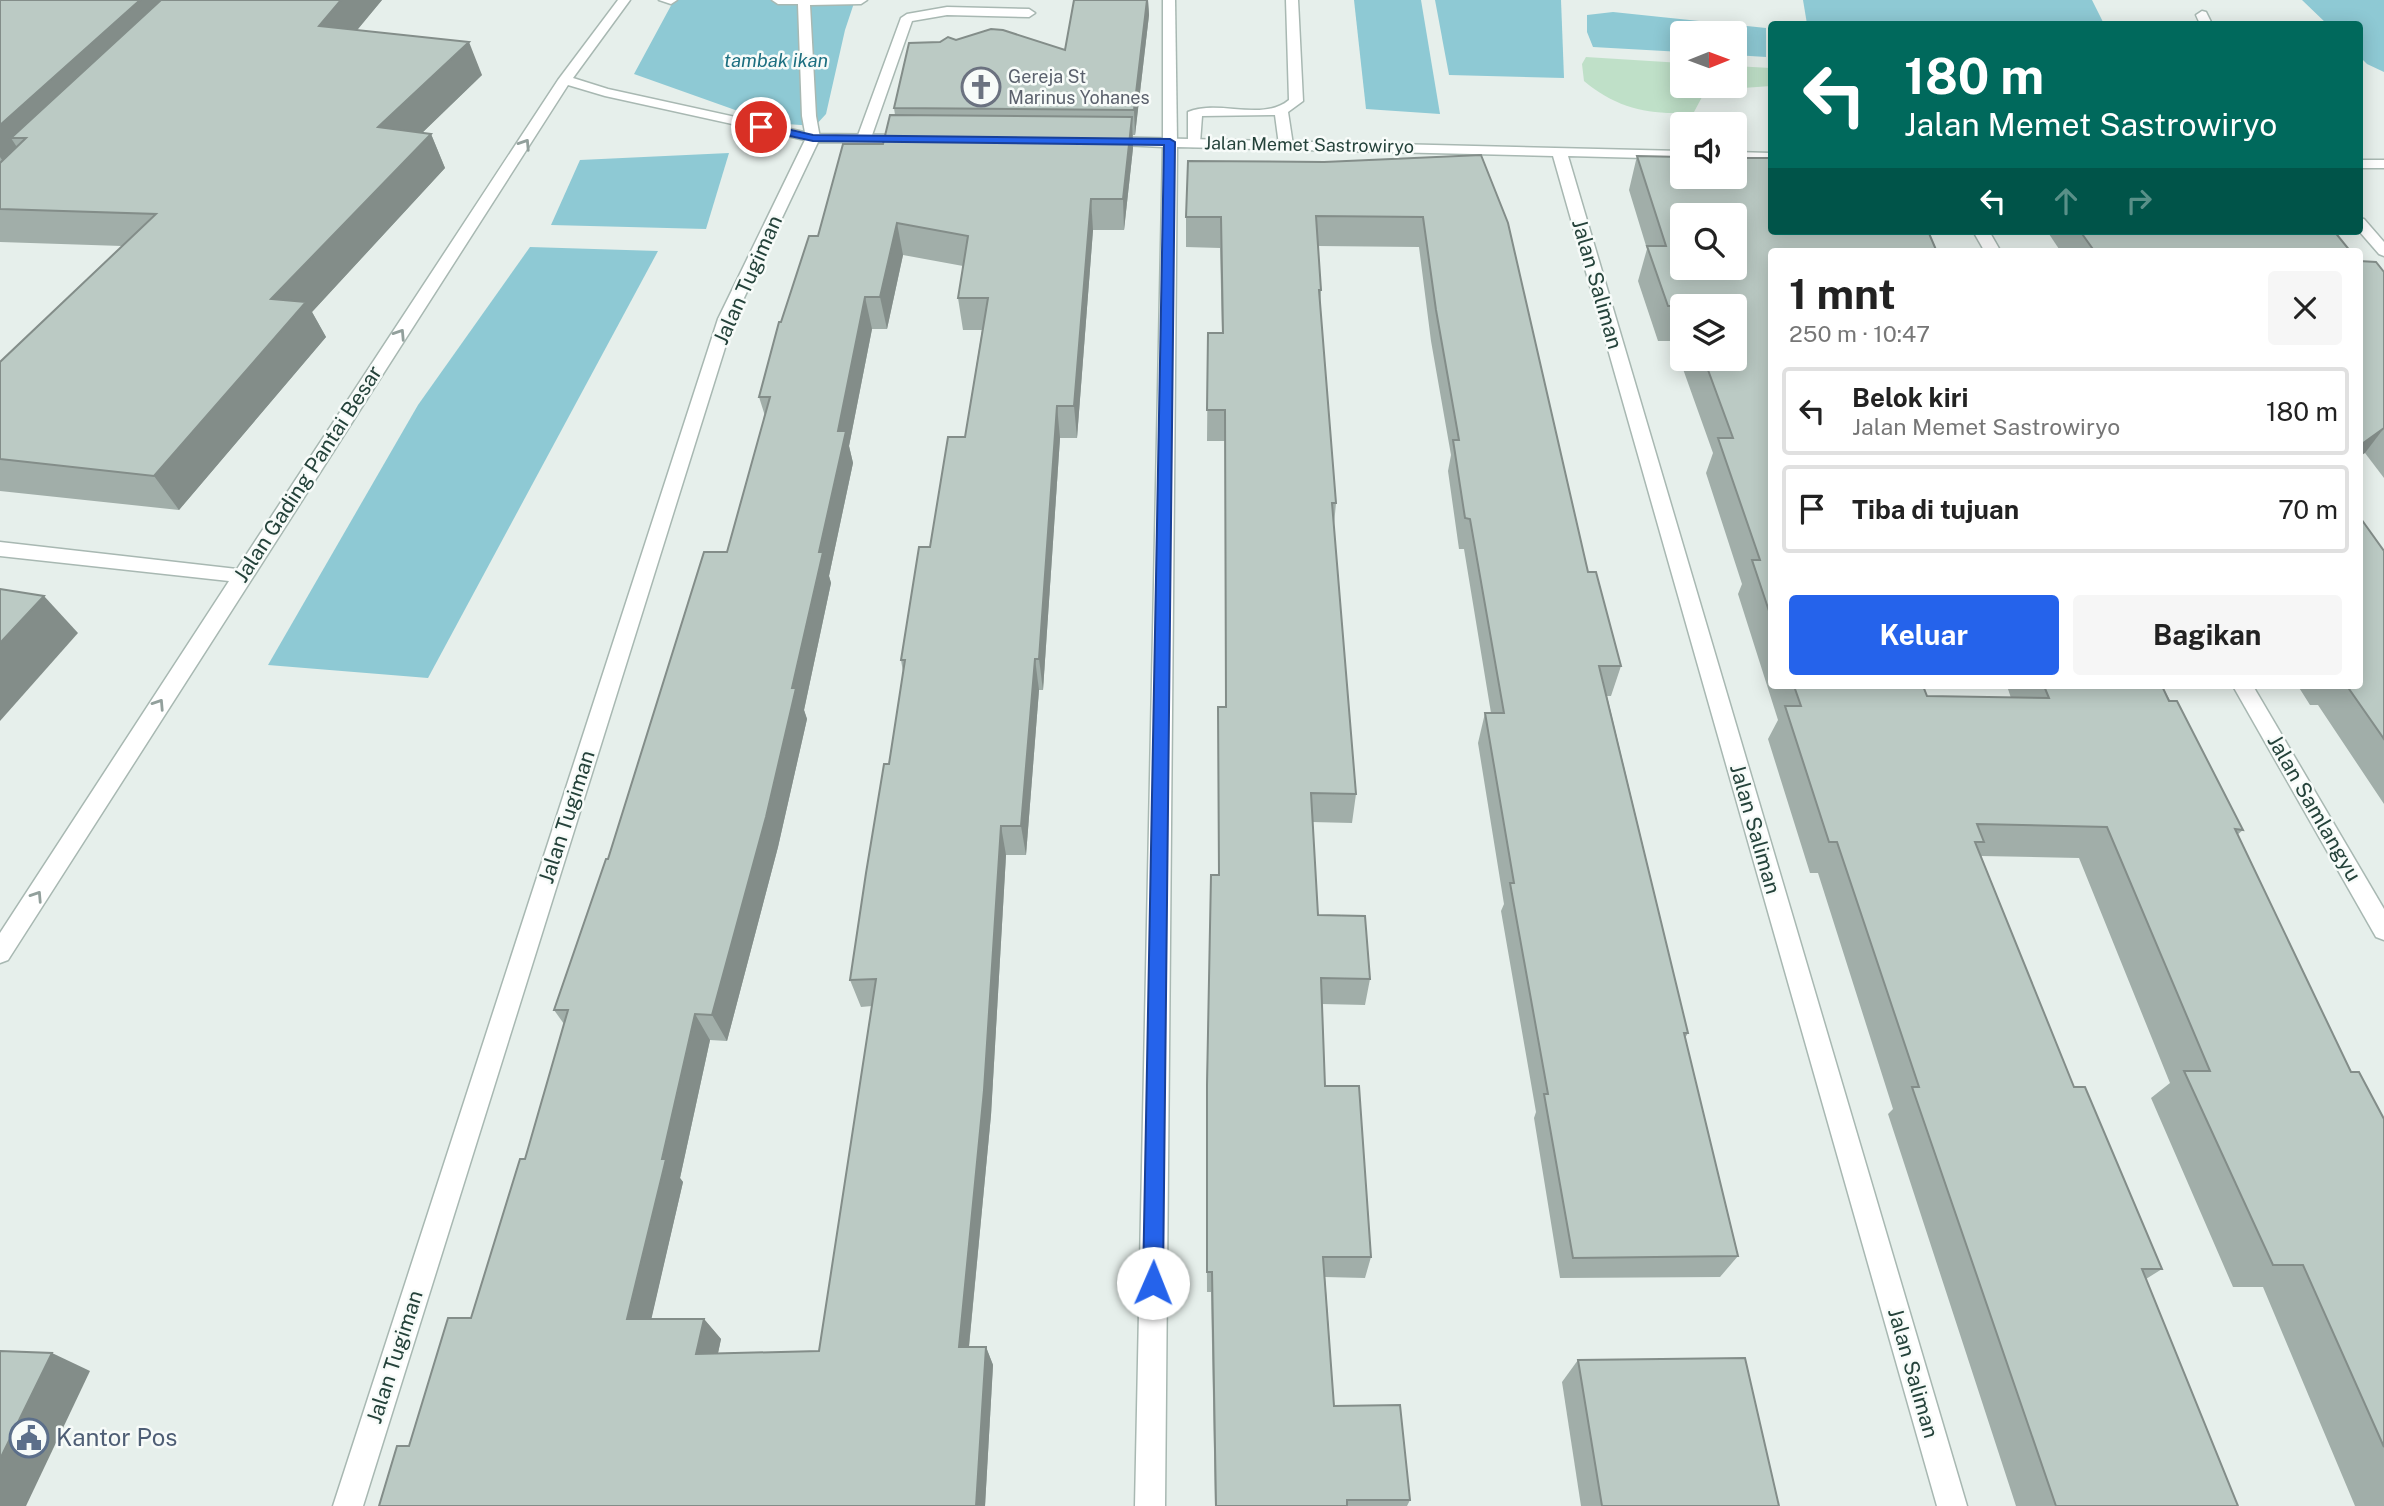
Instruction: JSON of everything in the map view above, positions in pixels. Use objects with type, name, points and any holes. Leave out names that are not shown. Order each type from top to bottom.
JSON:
[{"type":"street","name":"Jalan Gading Pantai Besar","points":[[0,953],[565,80],[624,0]]},
{"type":"street","points":[[665,0],[671,0]]},
{"type":"street","points":[[778,0],[861,0]]},
{"type":"street","points":[[804,0],[809,116],[813,138]]},
{"type":"street","points":[[1150,1506],[1170,142],[1169,0]]},
{"type":"street","points":[[1194,143],[1192,115],[1200,112],[1281,111],[1296,101],[1292,0]]},
{"type":"street","points":[[864,138],[907,18],[947,11],[1029,13]]},
{"type":"street","points":[[565,80],[605,92],[813,138],[933,139]]},
{"type":"street","points":[[1281,111],[1286,145]]},
{"type":"street","name":"Jalan Tugiman","points":[[348,1506],[726,319],[813,138]]},
{"type":"street","name":"Jalan Memet Sastrowiryo","points":[[1086,141],[1670,155]]},
{"type":"street","name":"Jalan Saliman","points":[[1559,151],[1952,1506]]},
{"type":"street","points":[[1747,156],[1768,157]]},
{"type":"street","points":[[2363,164],[2384,164]]},
{"type":"street","points":[[2363,227],[2384,251]]},
{"type":"street","points":[[0,549],[242,576]]},
{"type":"street","name":"Jalan Samlangyu","points":[[2246,689],[2384,930]]},
{"type":"green space","points":[[1586,57],[1670,62],[1670,98],[1701,98],[1694,112],[1649,111],[1636,109],[1609,98],[1584,81],[1582,64]]},
{"type":"green space","points":[[1747,67],[1768,68],[1768,86],[1747,88]]},
{"type":"water","name":"tambak ikan","points":[[674,0],[855,0],[845,30],[826,114],[815,126],[772,123],[634,74]]},
{"type":"water","points":[[1354,0],[1421,0],[1440,114],[1366,109]]},
{"type":"water","points":[[1435,0],[1561,0],[1564,78],[1449,75]]},
{"type":"water","points":[[1803,0],[2092,0],[2102,21],[1806,21]]},
{"type":"water","points":[[2302,0],[2384,0],[2384,72],[2363,60],[2363,21],[2324,21]]},
{"type":"water","points":[[1613,12],[1699,21],[1670,21],[1670,51],[1593,47],[1587,32],[1587,15]]},
{"type":"water","points":[[1747,26],[1766,28],[1766,57],[1747,56]]},
{"type":"water","points":[[729,153],[706,229],[551,225],[580,160]]},
{"type":"water","points":[[530,247],[658,251],[428,678],[268,665],[418,405]]},
{"type":"building","points":[[0,0],[140,0],[0,125]]},
{"type":"building","points":[[161,0],[341,0],[319,26],[469,42],[378,127],[431,134],[271,299],[306,302],[154,476],[0,459],[0,362],[156,214],[0,209],[0,163],[26,138],[11,138]]},
{"type":"building","points":[[1074,0],[1147,0],[1134,110],[894,108],[909,43],[940,42],[948,37],[956,40],[991,29],[1003,30],[1065,50]]},
{"type":"building","points":[[890,115],[1132,117],[1123,199],[1091,199],[1074,406],[1057,406],[1039,659],[1035,659],[1021,826],[1001,826],[984,1090],[959,1347],[986,1347],[976,1506],[379,1506],[397,1446],[409,1446],[448,1318],[471,1318],[520,1159],[525,1159],[568,1010],[554,1010],[608,859],[704,552],[727,552],[770,397],[759,397],[779,322],[809,236],[818,236],[843,144],[883,144]],"holes":[[[897,223],[968,236],[958,298],[988,298],[965,437],[948,437],[930,547],[919,547],[901,660],[905,660],[889,764],[884,764],[866,873],[850,980],[876,979],[819,1351],[696,1354],[704,1319],[627,1319],[666,1159],[662,1159],[695,1014],[712,1015],[766,817],[796,688],[792,688],[823,552],[819,552],[846,431],[838,431],[865,297],[880,297]]]},
{"type":"building","points":[[1481,155],[1508,223],[1588,572],[1596,572],[1621,666],[1599,666],[1688,1033],[1684,1033],[1738,1256],[1573,1258],[1544,1094],[1548,1094],[1510,883],[1514,883],[1485,713],[1504,713],[1470,519],[1465,518],[1453,440],[1459,440],[1423,217],[1316,216],[1319,290],[1336,503],[1332,503],[1356,794],[1311,793],[1318,915],[1365,916],[1370,979],[1321,978],[1325,1086],[1359,1086],[1371,1257],[1323,1257],[1334,1406],[1400,1405],[1410,1500],[1347,1500],[1347,1506],[1216,1506],[1212,1272],[1207,1272],[1207,1085],[1211,875],[1219,875],[1218,707],[1226,707],[1225,410],[1207,410],[1208,333],[1223,333],[1221,217],[1186,217],[1188,161],[1324,162]]},
{"type":"building","points":[[1637,156],[1670,157],[1670,189],[1747,189],[1747,158],[1768,158],[1768,235],[1930,235],[1935,248],[1768,248],[1768,608],[1752,560],[1760,560],[1718,438],[1733,438],[1708,371],[1747,371],[1747,294],[1670,294],[1668,306],[1647,246],[1666,246]]},
{"type":"building","points":[[2083,235],[2337,235],[2348,248],[2092,248]]},
{"type":"building","points":[[2363,261],[2376,262],[2384,272],[2384,428],[2363,443]]},
{"type":"building","points":[[2363,522],[2384,551],[2384,739],[2349,689],[2363,689]]},
{"type":"building","points":[[0,589],[44,596],[0,643]]},
{"type":"building","points":[[1795,689],[1924,689],[1927,696],[2049,698],[2045,689],[2163,689],[2169,701],[2177,701],[2243,830],[2235,829],[2351,1072],[2359,1072],[2384,1119],[2384,1447],[2303,1265],[2273,1265],[2184,1071],[2210,1071],[2107,827],[1977,824],[1984,842],[1975,842],[2074,1087],[2085,1087],[2162,1269],[2142,1269],[2238,1506],[2056,1506],[1912,1087],[1919,1087],[1837,842],[1829,842],[1785,706],[1801,706]]},
{"type":"building","points":[[0,1351],[52,1353],[0,1459]]},
{"type":"building","points":[[1745,1358],[1779,1506],[1602,1506],[1578,1360]]},
{"type":"place","name":"Gereja St Marinus Yohanes","points":[[981,87]]},
{"type":"place","name":"Kantor Pos","points":[[29,1438]]},
{"type":"route","points":[[761,127],[813,138],[1170,142],[1153,1283]]}]
